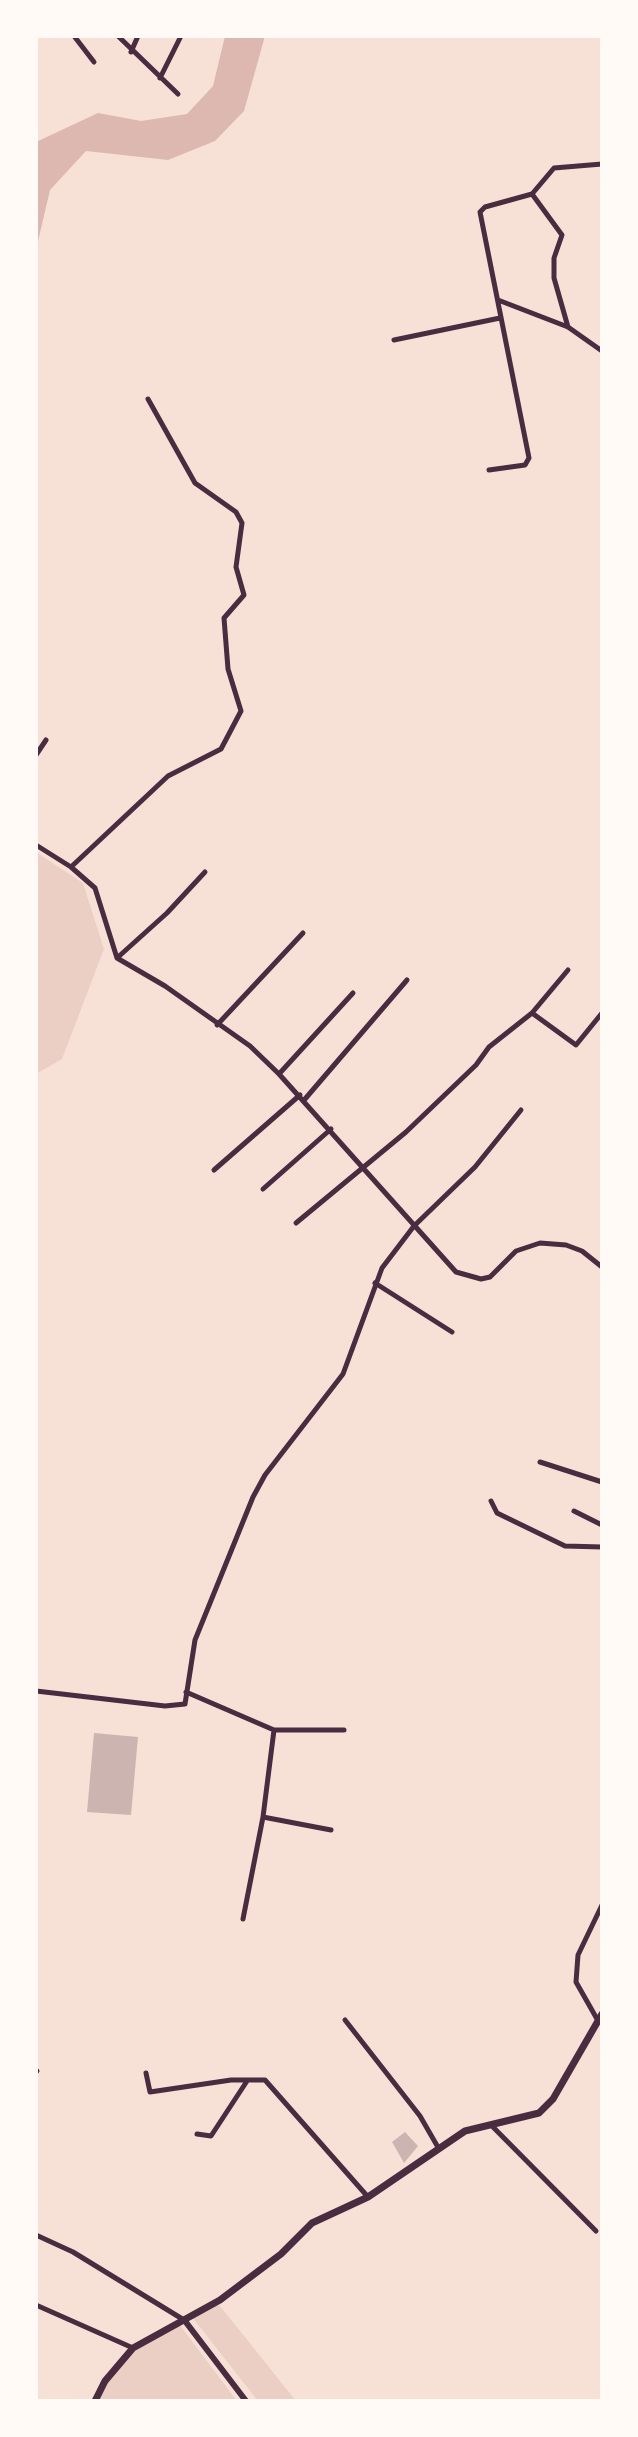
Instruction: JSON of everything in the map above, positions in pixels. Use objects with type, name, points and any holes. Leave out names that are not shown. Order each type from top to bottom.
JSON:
[{"type":"main road","points":[[95,2401],[105,2381],[133,2348],[185,2321],[254,2275],[312,2223],[368,2197],[471,2129],[528,2119],[546,2107],[600,2017]]},
{"type":"street","points":[[74,36],[94,62]]},
{"type":"street","points":[[118,36],[131,52],[178,94]]},
{"type":"street","points":[[131,52],[138,36]]},
{"type":"street","points":[[160,78],[181,36]]},
{"type":"street","points":[[489,470],[525,465],[529,458],[480,212],[485,207],[532,194],[554,168],[602,164]]},
{"type":"street","points":[[532,194],[562,235],[554,258],[554,278],[568,327]]},
{"type":"street","points":[[498,300],[568,327],[602,351]]},
{"type":"street","points":[[394,340],[500,318]]},
{"type":"street","points":[[71,867],[168,776],[221,749],[241,711],[228,669],[224,618],[244,595],[236,567],[242,523],[236,512],[195,483],[148,399]]},
{"type":"street","points":[[36,754],[46,740]]},
{"type":"street","points":[[36,845],[71,867],[95,888],[117,958],[151,976],[250,1046],[302,1097],[414,1226],[462,1276],[490,1277],[516,1251],[555,1242],[574,1248],[602,1267]]},
{"type":"street","points":[[117,958],[167,913],[205,872]]},
{"type":"street","points":[[217,1025],[303,933]]},
{"type":"street","points":[[296,1223],[444,1097],[489,1047],[532,1013],[568,970]]},
{"type":"street","points":[[214,1170],[302,1097],[407,980]]},
{"type":"street","points":[[279,1074],[353,993]]},
{"type":"street","points":[[532,1013],[576,1045],[602,1013]]},
{"type":"street","points":[[36,1691],[165,1706],[185,1704],[195,1640],[253,1497],[265,1475],[343,1374],[375,1283],[414,1226],[475,1167],[521,1110]]},
{"type":"street","points":[[263,1189],[331,1129]]},
{"type":"street","points":[[375,1283],[452,1332]]},
{"type":"street","points":[[540,1462],[602,1482]]},
{"type":"street","points":[[491,1501],[497,1513],[565,1546],[602,1547]]},
{"type":"street","points":[[574,1511],[602,1525]]},
{"type":"street","points":[[186,1692],[274,1730],[344,1730]]},
{"type":"street","points":[[243,1919],[263,1817],[274,1730]]},
{"type":"street","points":[[263,1817],[331,1830]]},
{"type":"street","points":[[600,2017],[576,1982],[578,1955],[602,1905]]},
{"type":"street","points":[[345,2020],[420,2116],[439,2149]]},
{"type":"street","points":[[146,2073],[150,2092],[265,2080],[368,2197]]},
{"type":"street","points":[[197,2134],[211,2136],[248,2080]]},
{"type":"street","points":[[491,2125],[596,2231]]},
{"type":"street","points":[[36,2235],[73,2252],[185,2321],[246,2401]]},
{"type":"street","points":[[36,2305],[133,2348]]},
{"type":"shaded area","points":[[225,36],[265,36],[244,111],[215,141],[168,160],[86,151],[50,190],[36,250],[36,142],[98,113],[141,121],[187,114],[213,86]]},
{"type":"shaded area","points":[[36,852],[83,883],[104,949],[62,1059],[36,1074]]},
{"type":"shaded area","points":[[216,2302],[296,2401],[258,2401],[192,2317]]},
{"type":"shaded area","points":[[179,2324],[237,2401],[95,2401],[124,2357]]},
{"type":"building","points":[[94,1733],[138,1737],[131,1815],[87,1812]]},
{"type":"building","points":[[405,2132],[418,2146],[404,2163],[392,2142]]}]
